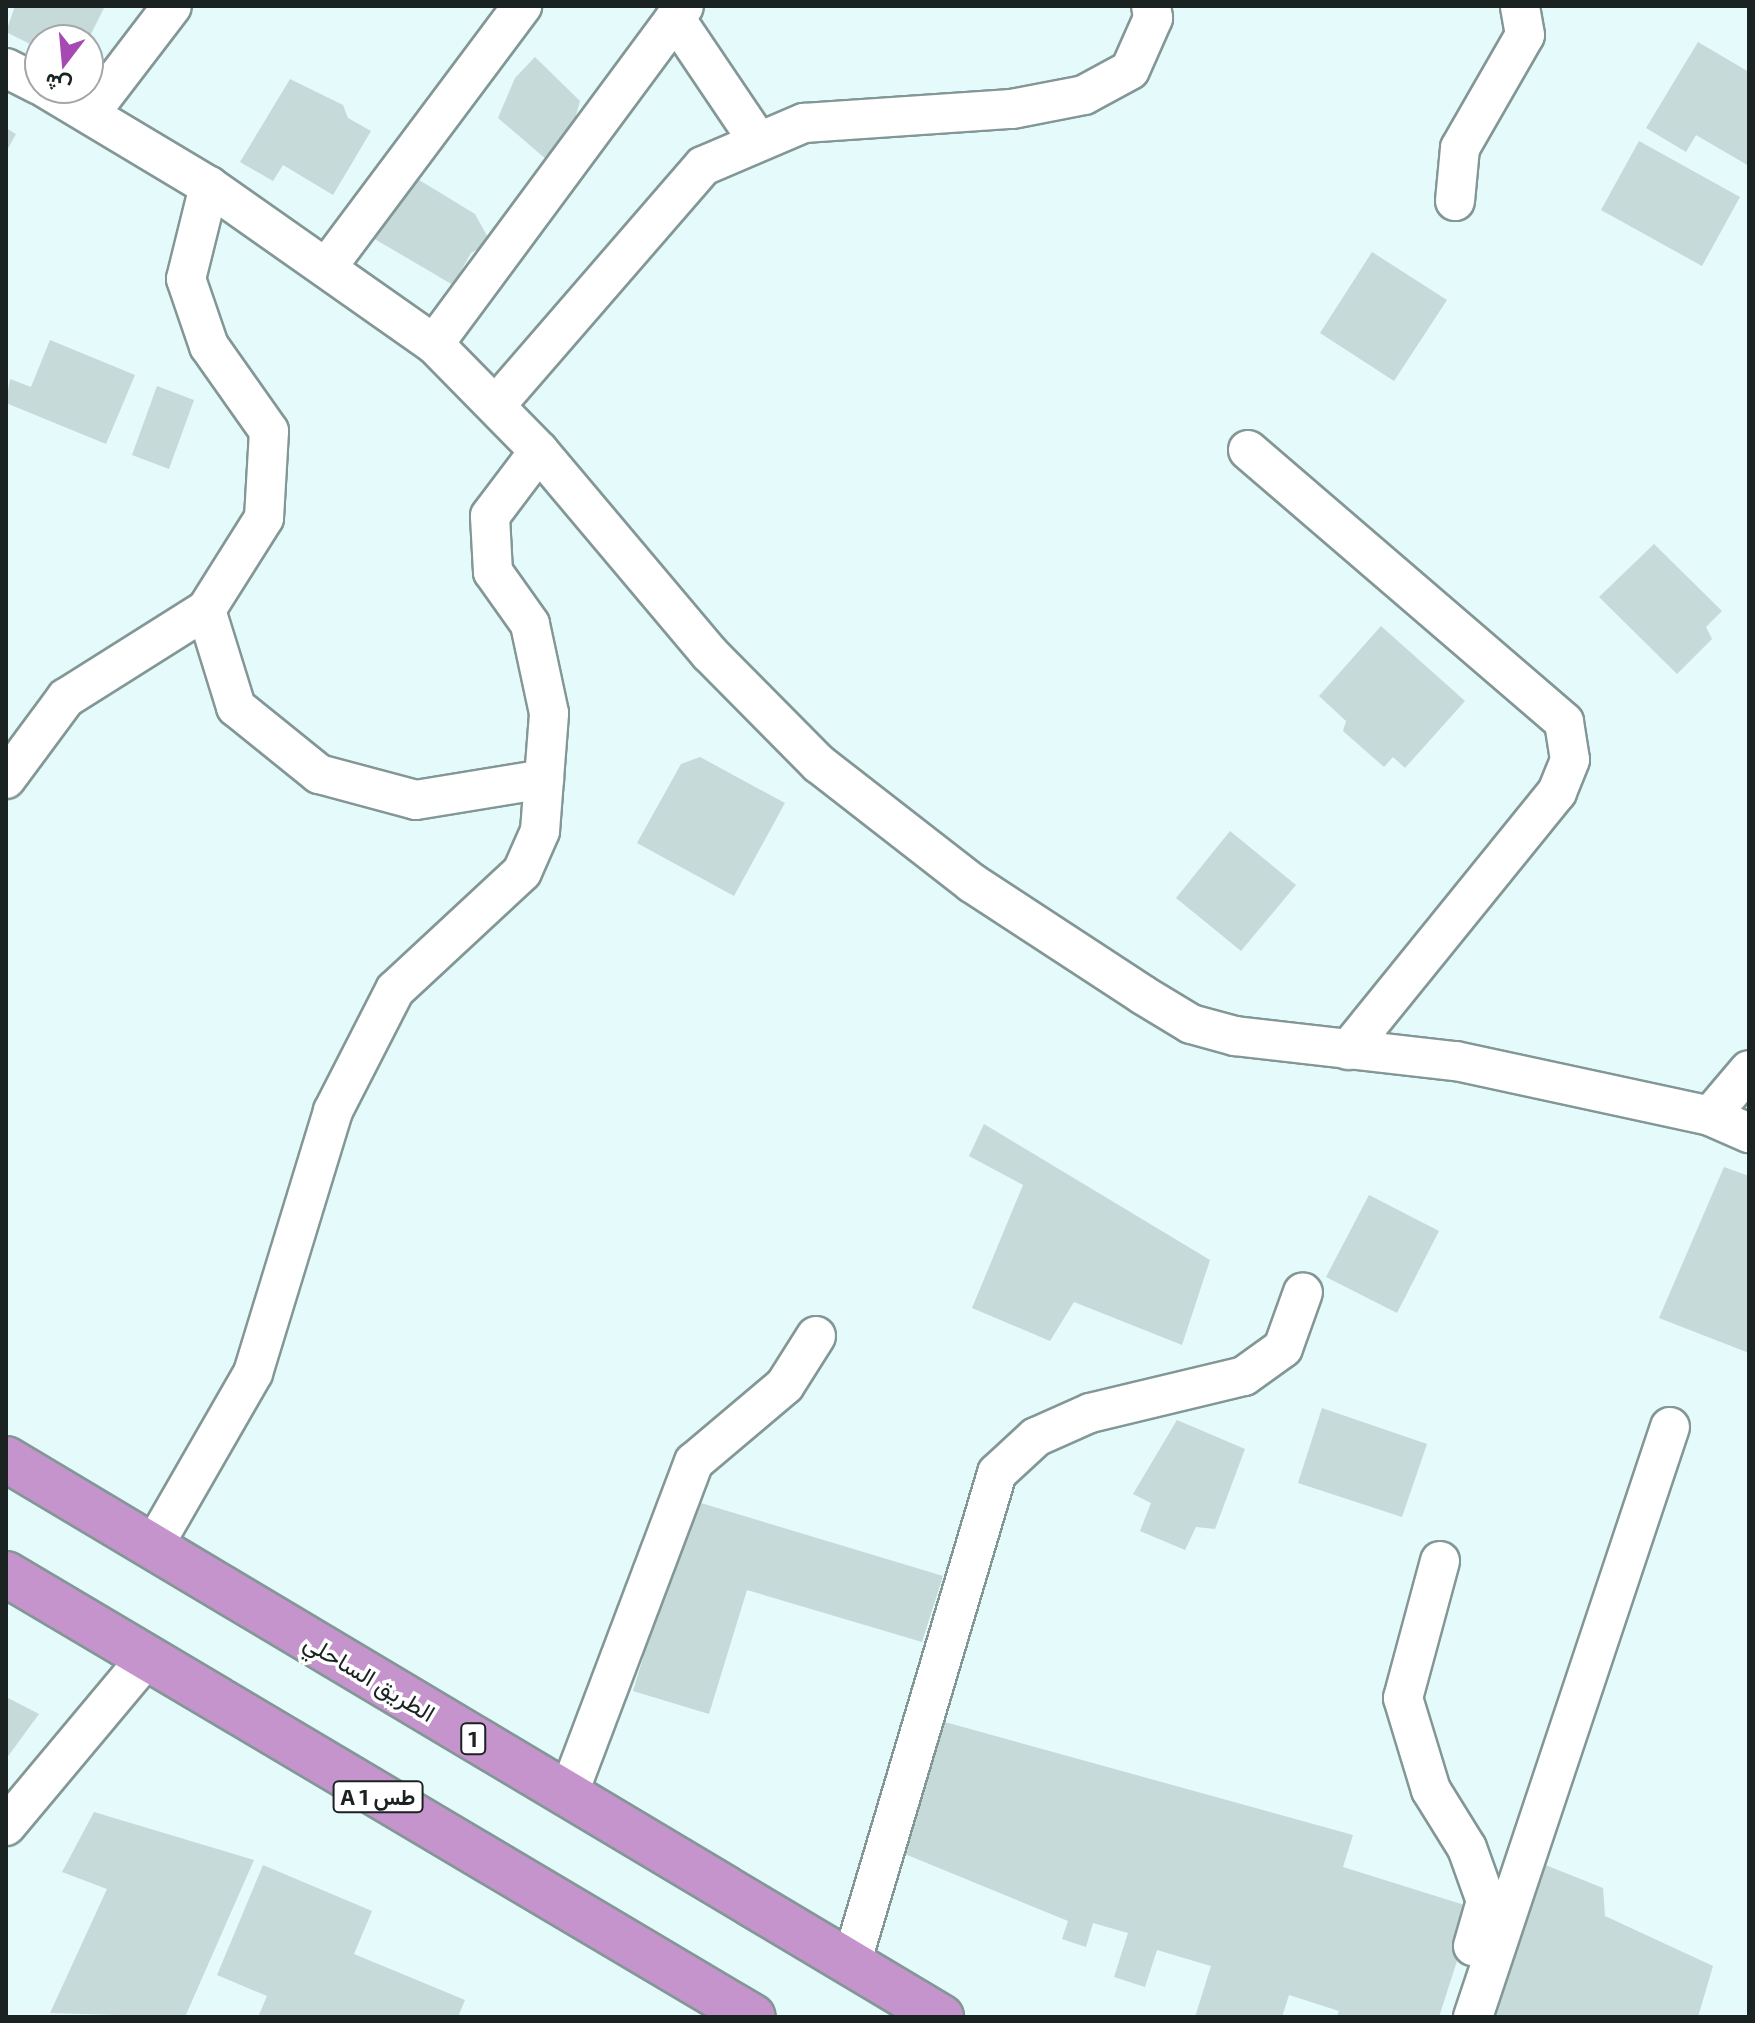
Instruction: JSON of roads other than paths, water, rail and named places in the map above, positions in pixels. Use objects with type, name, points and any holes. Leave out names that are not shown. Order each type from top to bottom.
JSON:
[{"type":"highway","name":"الطريق الساحلي","points":[[6,1459],[941,2017]]},
{"type":"highway","name":"A 1 طس","points":[[6,1574],[145,1660],[753,2017]]},
{"type":"street","points":[[91,112],[172,6]]},
{"type":"street","points":[[327,267],[522,6]]},
{"type":"street","points":[[496,405],[703,166],[804,123],[1012,109],[1084,95],[1130,70],[1153,18],[1151,6]]},
{"type":"street","points":[[1455,201],[1460,148],[1525,35],[1520,6]]},
{"type":"street","points":[[434,344],[679,12],[758,141]]},
{"type":"street","points":[[6,68],[24,77]]},
{"type":"street","points":[[76,104],[209,186],[434,344],[539,451],[710,654],[819,764],[972,883],[1191,1024],[1348,1050],[1456,1061],[1710,1116],[1749,1133]]},
{"type":"street","points":[[6,779],[66,698],[206,610],[264,518],[269,431],[209,346],[186,279],[209,186]]},
{"type":"street","points":[[1248,450],[1564,722],[1570,760],[1557,792],[1348,1050]]},
{"type":"street","points":[[153,1547],[253,1373],[333,1111],[395,990],[522,872],[540,831],[549,713],[530,624],[493,572],[490,516],[539,451]]},
{"type":"street","points":[[206,610],[236,707],[319,774],[416,800],[544,779]]},
{"type":"street","points":[[1710,1116],[1749,1070]]},
{"type":"street","points":[[851,1964],[997,1473],[1036,1437],[1090,1413],[1244,1376],[1283,1348],[1303,1292]]},
{"type":"street","points":[[568,1795],[694,1462],[785,1385],[816,1336]]},
{"type":"street","points":[[1473,2017],[1670,1427]]},
{"type":"street","points":[[1440,1561],[1403,1698],[1431,1790],[1467,1848],[1486,1901],[1452,2017]]},
{"type":"street","points":[[6,1826],[145,1660]]}]
